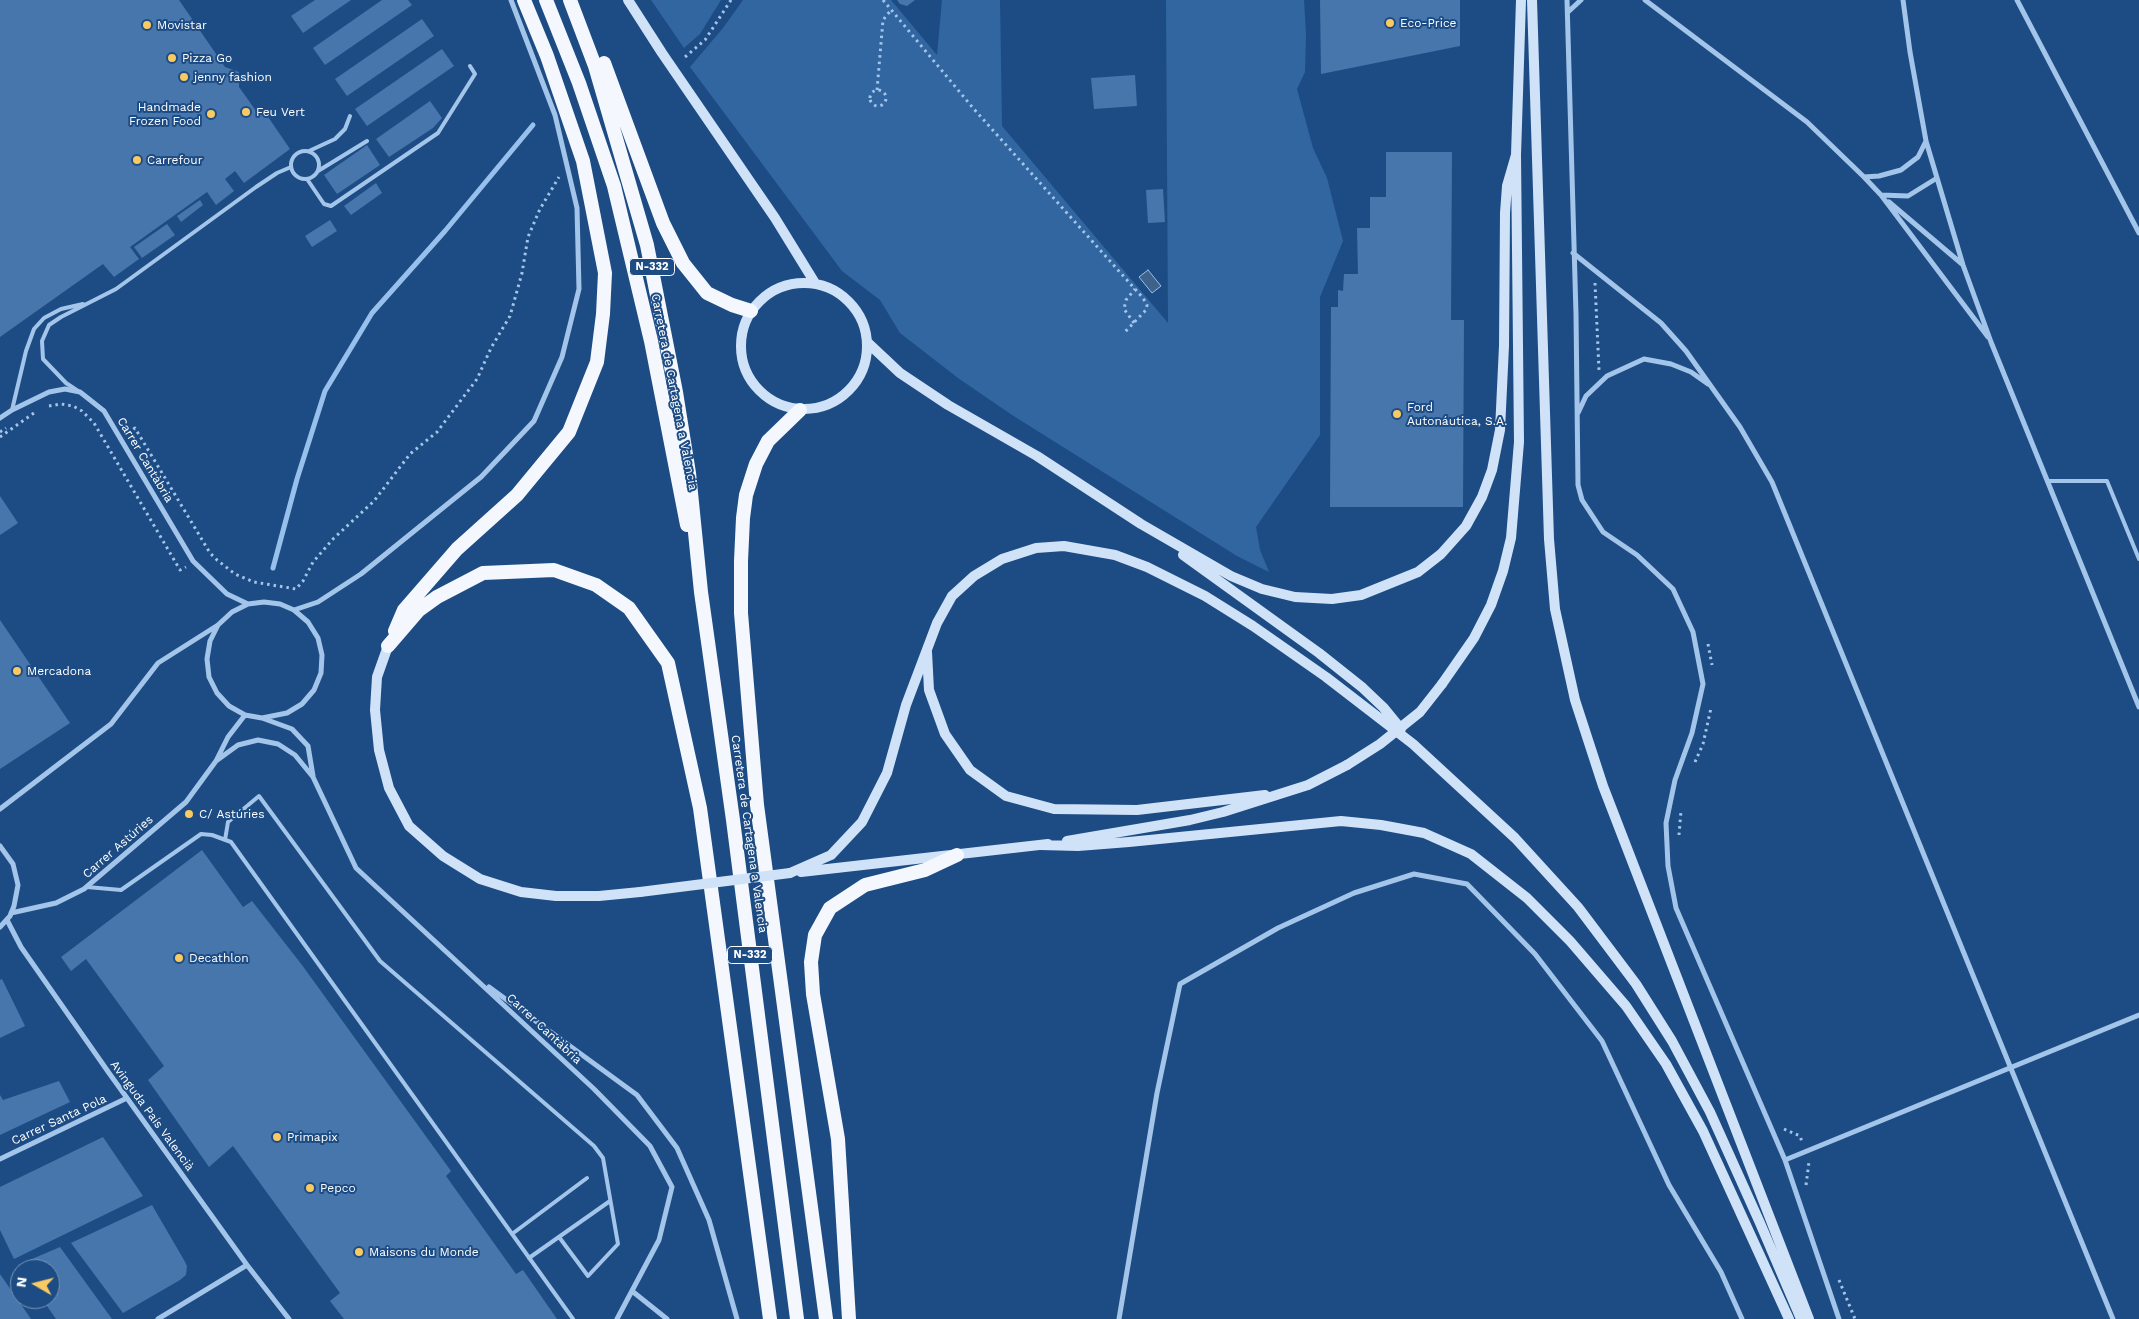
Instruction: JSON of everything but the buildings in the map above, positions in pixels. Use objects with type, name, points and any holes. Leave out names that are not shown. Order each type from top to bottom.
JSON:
[{"type":"highway","points":[[388,646],[404,610],[457,549],[517,495],[570,432],[597,362],[603,314],[604,274],[583,161],[547,56],[524,0]]},
{"type":"highway","name":"Carretera de Cartagena a Valencia","points":[[546,0],[579,83],[614,186],[651,341],[701,592]]},
{"type":"highway","points":[[571,0],[602,57],[663,223],[683,263],[708,293],[732,305],[752,311]]},
{"type":"highway","name":"Carretera de Cartagena a Valencia","points":[[571,0],[596,66],[647,246],[664,321],[688,464],[701,592],[734,830],[797,1319]]},
{"type":"highway","points":[[800,410],[768,441],[756,464],[746,495],[741,561],[741,613],[757,805],[826,1319]]},
{"type":"highway","points":[[388,646],[419,610],[437,597],[483,573],[554,570],[596,585],[630,608],[668,663],[700,808],[770,1319]]},
{"type":"highway","points":[[849,1319],[838,1139],[813,994],[811,962],[815,935],[830,908],[866,885],[925,870],[957,855]]},
{"type":"main road","points":[[628,0],[662,54],[775,218],[815,284]]},
{"type":"main road","points":[[388,646],[376,677],[375,710],[379,750],[389,788],[409,826],[443,856],[480,879],[521,892],[556,896],[599,896],[1041,845],[1190,820],[1276,796],[1308,784],[1347,765],[1380,744],[1420,712],[1474,638],[1491,605],[1504,570],[1511,538],[1517,478],[1520,398],[1516,155],[1522,0]]},
{"type":"main road","points":[[1532,0],[1549,539],[1555,609],[1575,700],[1603,786],[1809,1319]]},
{"type":"main road","points":[[1141,524],[1231,576],[1262,589],[1294,596],[1332,599],[1361,595],[1418,572],[1441,554],[1466,526],[1482,497],[1492,470],[1500,430],[1504,346],[1505,213],[1507,186],[1516,155]]},
{"type":"main road","points":[[799,283],[815,284],[835,290],[851,303],[863,321],[868,342],[867,358],[864,368],[853,387],[841,398],[827,405],[800,410],[781,405],[767,398],[755,386],[747,373],[742,358],[742,336],[752,311],[764,297],[779,288],[799,283]]},
{"type":"main road","points":[[868,342],[900,373],[948,404],[1037,456],[1141,524],[1319,652],[1383,707],[1413,744]]},
{"type":"main road","points":[[790,873],[831,855],[862,822],[887,773],[906,705],[937,623],[952,596],[974,576],[1002,559],[1036,548],[1064,546],[1115,555],[1147,568],[1206,596],[1253,626],[1326,676],[1413,744],[1515,838],[1578,907],[1636,984],[1672,1041],[1710,1112],[1801,1319]]},
{"type":"main road","points":[[927,648],[929,690],[945,734],[970,770],[1006,796],[1054,809],[1137,810],[1173,807],[1253,795],[1276,796]]},
{"type":"main road","points":[[1041,845],[1078,846],[1341,821],[1381,825],[1424,833],[1471,854],[1527,898],[1570,941],[1626,1006],[1666,1064],[1703,1131],[1789,1319]]},
{"type":"street","points":[[294,610],[318,602],[361,574],[481,477],[534,421],[562,357],[579,289],[577,208],[555,115],[511,0]]},
{"type":"street","points":[[1567,0],[1578,485],[1582,500],[1603,532],[1637,555],[1673,589],[1693,632],[1703,684],[1692,733],[1674,780],[1666,823],[1668,866],[1676,908],[1785,1160],[1839,1319]]},
{"type":"street","points":[[1568,12],[1581,0]]},
{"type":"street","points":[[1646,0],[1807,122],[1881,195],[1963,265]]},
{"type":"street","points":[[1903,0],[1926,141],[1963,265],[1991,342],[2049,481],[2139,707]]},
{"type":"street","points":[[2017,0],[2139,233]]},
{"type":"street","points":[[1864,177],[1879,176],[1901,170],[1918,157],[1926,141]]},
{"type":"street","points":[[1881,195],[1908,196],[1937,178]]},
{"type":"street","points":[[1881,195],[1991,342]]},
{"type":"street","points":[[1573,253],[1660,324],[1686,351],[1740,427],[1772,482],[2113,1319]]},
{"type":"street","points":[[1577,418],[1586,396],[1599,383],[1607,376],[1644,359],[1671,364],[1691,372],[1712,388]]},
{"type":"street","points":[[0,418],[49,392],[66,389],[80,392]]},
{"type":"street","name":"Carrer Cantàbria","points":[[80,392],[104,411],[193,561],[212,582],[227,594],[248,604]]},
{"type":"street","points":[[0,809],[110,724],[158,664],[218,625],[232,612],[248,604],[264,602],[280,604],[294,610],[308,622],[318,638],[322,655],[320,673],[314,690],[302,704],[287,713],[262,718]]},
{"type":"street","points":[[218,625],[210,641],[206,659],[209,677],[216,693],[229,706],[245,715],[262,718],[292,728],[308,746],[313,777]]},
{"type":"street","points":[[216,761],[228,737],[245,715]]},
{"type":"street","points":[[216,761],[238,745],[258,740],[278,744],[294,755],[313,777]]},
{"type":"street","name":"Carrer Astúries","points":[[11,913],[56,903],[87,887],[186,802],[216,761]]},
{"type":"street","name":"Carrer Cantàbria","points":[[313,777],[356,868],[594,1088],[650,1146],[672,1187],[659,1240],[616,1319]]},
{"type":"street","points":[[0,846],[14,864],[18,880],[17,896],[11,913],[0,927]]},
{"type":"street","points":[[1119,1319],[1157,1093],[1180,984],[1278,928],[1354,894],[1414,874],[1467,884],[1535,954],[1602,1041],[1669,1185],[1721,1272],[1742,1319]]},
{"type":"street","name":"Avinguda País Valencià","points":[[6,920],[21,947],[127,1098],[289,1319]]},
{"type":"street","points":[[470,974],[638,1095],[677,1148],[709,1220],[737,1319]]},
{"type":"street","points":[[1785,1160],[2139,1015]]},
{"type":"street","name":"Carrer Santa Pola","points":[[0,1159],[127,1098]]},
{"type":"street","points":[[158,1319],[248,1265]]},
{"type":"street","points":[[632,1292],[667,1319]]},
{"type":"lane","points":[[318,171],[320,166],[317,156],[309,151],[304,150],[297,153],[291,161],[291,167],[296,175],[307,179],[324,204],[331,206],[438,133],[475,74],[470,66]]},
{"type":"lane","points":[[309,151],[335,140],[345,129],[350,116]]},
{"type":"lane","points":[[307,179],[313,177],[318,171],[367,141]]},
{"type":"lane","points":[[80,392],[66,383],[43,359],[42,341],[49,325],[116,289],[241,198],[277,173],[291,167]]},
{"type":"lane","points":[[12,410],[26,351],[34,329],[44,318],[61,309],[90,303]]},
{"type":"lane","points":[[2049,481],[2107,481],[2139,559]]},
{"type":"lane","points":[[225,840],[228,822],[259,796],[380,960],[594,1146],[602,1158],[618,1244],[588,1276],[559,1238]]},
{"type":"lane","points":[[87,887],[121,890],[200,834],[212,835],[231,842],[573,1319]]},
{"type":"lane","points":[[512,1234],[587,1178]]},
{"type":"lane","points":[[529,1258],[610,1201]]},
{"type":"path","points":[[685,57],[705,40],[731,0]]},
{"type":"path","points":[[883,0],[974,108],[1147,304],[1146,310],[1123,334]]},
{"type":"path","points":[[877,90],[883,20],[891,10]]},
{"type":"path","points":[[877,90],[884,93],[886,98],[880,106],[872,104],[870,98],[871,94],[877,90]]},
{"type":"path","points":[[135,428],[210,552],[235,574],[254,582],[296,589],[318,556],[345,527],[374,501],[410,454],[436,432],[476,379],[491,348],[510,316],[522,273],[528,237],[540,209],[562,172]]},
{"type":"path","points":[[1594,270],[1599,383]]},
{"type":"path","points":[[1134,323],[1124,309],[1126,300],[1135,289]]},
{"type":"path","points":[[43,407],[61,404],[73,406],[82,411],[94,423],[180,570],[184,568]]},
{"type":"path","points":[[0,432],[36,410],[0,437]]},
{"type":"path","points":[[1706,636],[1711,654],[1713,673]]},
{"type":"path","points":[[1693,768],[1703,744],[1712,700]]},
{"type":"path","points":[[1679,839],[1682,810]]},
{"type":"path","points":[[1780,1127],[1800,1136],[1810,1165],[1806,1180],[1807,1188]]},
{"type":"path","points":[[1837,1275],[1855,1319]]},
{"type":"shaded area","points":[[651,0],[721,0],[700,34],[684,48]]},
{"type":"shaded area","points":[[743,0],[891,0],[937,55],[942,0],[1000,0],[1002,126],[1168,323],[1166,0],[1304,0],[1306,34],[1305,72],[1297,89],[1313,148],[1327,178],[1343,241],[1320,297],[1320,435],[1256,527],[1260,550],[1269,572],[1237,556],[1012,415],[958,378],[900,333],[880,300],[842,271],[690,67],[723,28]]},
{"type":"shaded area","points":[[1148,270],[1161,286],[1152,293],[1139,277]]},
{"type":"waterway","points":[[273,568],[297,479],[325,391],[372,313],[445,231],[533,125]]},
{"type":"place","name":"Eco-Price","points":[[1390,23]]},
{"type":"place","name":"Movistar","points":[[147,25]]},
{"type":"place","name":"Pizza Go","points":[[172,58]]},
{"type":"place","name":"jenny fashion","points":[[184,77]]},
{"type":"place","name":"Feu Vert","points":[[246,112]]},
{"type":"place","name":"Handmade Frozen Food","points":[[211,114]]},
{"type":"place","name":"Carrefour","points":[[137,160]]},
{"type":"place","name":"Ford Autonáutica, S.A.","points":[[1397,414]]},
{"type":"place","name":"Mercadona","points":[[17,671]]},
{"type":"place","name":"C/ Astúries","points":[[189,814]]},
{"type":"place","name":"Decathlon","points":[[179,958]]},
{"type":"place","name":"Primapix","points":[[277,1137]]},
{"type":"place","name":"Pepco","points":[[310,1188]]},
{"type":"place","name":"Maisons du Monde","points":[[359,1252]]}]
